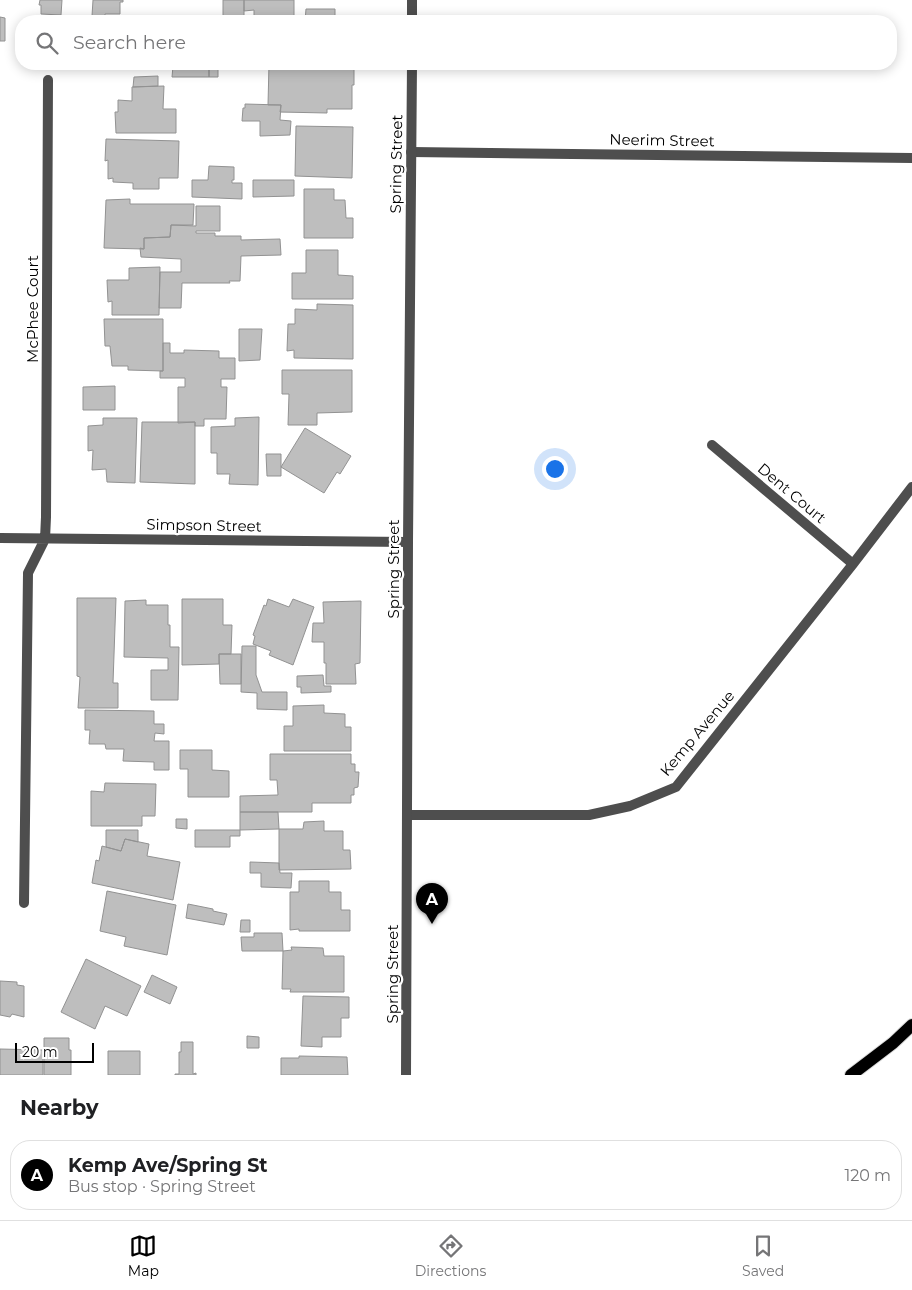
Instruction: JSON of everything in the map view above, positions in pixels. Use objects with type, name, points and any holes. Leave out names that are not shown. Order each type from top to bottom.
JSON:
[{"type":"main road","points":[[851,1075],[893,1043],[912,1025]]},
{"type":"street","points":[[412,0],[412,15]]},
{"type":"street","name":"Spring Street","points":[[406,1075],[412,70]]},
{"type":"street","name":"McPhee Court","points":[[45,539],[48,80]]},
{"type":"street","name":"Neerim Street","points":[[411,152],[912,158]]},
{"type":"street","name":"Dent Court","points":[[712,445],[853,564]]},
{"type":"street","name":"Kemp Avenue","points":[[408,815],[589,815],[630,806],[676,787],[912,487]]},
{"type":"street","name":"Simpson Street","points":[[0,538],[408,542]]},
{"type":"street","points":[[24,903],[28,573],[45,539]]},
{"type":"building","points":[[40,0],[62,0],[61,15],[41,14]]},
{"type":"building","points":[[93,0],[123,0],[123,2],[120,2],[120,14],[92,15]]},
{"type":"building","points":[[223,0],[244,0],[244,15],[223,15]]},
{"type":"building","points":[[244,0],[294,0],[294,15],[254,15],[254,10],[244,11]]},
{"type":"building","points":[[306,9],[335,9],[335,15],[306,15]]},
{"type":"building","points":[[0,17],[5,18],[5,41],[0,41]]},
{"type":"building","points":[[173,70],[209,70],[209,77],[172,77]]},
{"type":"building","points":[[209,70],[218,70],[218,77],[209,77]]},
{"type":"building","points":[[269,70],[354,70],[352,109],[327,109],[327,113],[280,112],[281,105],[268,105]]},
{"type":"building","points":[[158,76],[158,86],[133,87],[134,77]]},
{"type":"building","points":[[164,86],[163,109],[176,109],[176,133],[116,133],[115,112],[118,112],[118,100],[132,101],[132,87]]},
{"type":"building","points":[[245,104],[281,105],[280,120],[291,121],[290,135],[260,136],[260,121],[242,121]]},
{"type":"building","points":[[296,126],[353,127],[352,178],[295,176]]},
{"type":"building","points":[[106,139],[179,141],[178,178],[159,178],[159,189],[133,189],[133,183],[113,182],[113,178],[108,179],[108,160],[105,161]]},
{"type":"building","points":[[209,166],[234,167],[234,180],[232,180],[232,183],[242,183],[242,199],[192,197],[192,180],[208,180]]},
{"type":"building","points":[[253,180],[294,180],[294,196],[253,197]]},
{"type":"building","points":[[304,189],[334,189],[334,200],[345,200],[346,218],[353,218],[353,238],[304,238]]},
{"type":"building","points":[[130,199],[130,204],[194,204],[193,225],[171,225],[170,237],[144,238],[144,249],[104,248],[106,200]]},
{"type":"building","points":[[196,206],[220,206],[220,231],[196,231],[196,233],[215,233],[215,236],[241,236],[241,240],[280,239],[281,255],[241,256],[240,281],[229,281],[230,283],[182,283],[181,308],[159,308],[160,272],[181,272],[181,259],[141,257],[140,248],[144,249],[144,238],[170,237],[171,225],[196,226]]},
{"type":"building","points":[[306,250],[338,250],[338,275],[353,276],[353,299],[292,299],[292,273],[306,273]]},
{"type":"building","points":[[160,267],[159,315],[112,315],[112,301],[108,302],[107,280],[129,280],[129,268]]},
{"type":"building","points":[[317,304],[353,305],[353,359],[294,358],[294,350],[287,351],[288,324],[295,324],[295,309],[317,310]]},
{"type":"building","points":[[104,319],[163,319],[163,371],[128,370],[128,366],[112,366],[110,346],[105,346]]},
{"type":"building","points":[[239,329],[262,329],[260,360],[239,361]]},
{"type":"building","points":[[163,343],[170,343],[170,353],[184,353],[184,350],[219,351],[219,358],[235,358],[235,379],[221,379],[221,387],[227,387],[226,419],[204,419],[204,426],[195,426],[195,422],[178,423],[178,387],[185,387],[185,378],[160,378],[160,371],[163,371]]},
{"type":"building","points":[[282,370],[352,370],[352,412],[317,413],[317,425],[288,425],[289,394],[282,394]]},
{"type":"building","points":[[115,386],[115,410],[83,410],[83,387]]},
{"type":"building","points":[[259,417],[258,485],[229,484],[230,474],[217,474],[217,453],[211,453],[211,427],[235,426],[235,418]]},
{"type":"building","points":[[103,418],[137,418],[135,483],[107,482],[106,469],[92,470],[93,450],[88,451],[88,426],[103,425]]},
{"type":"building","points":[[142,422],[195,422],[195,484],[140,482]]},
{"type":"building","points":[[305,428],[351,456],[340,474],[337,472],[324,493],[281,467]]},
{"type":"building","points":[[266,454],[281,454],[281,476],[267,476]]},
{"type":"building","points":[[77,598],[116,598],[113,683],[118,683],[118,708],[78,708],[80,677],[77,676]]},
{"type":"building","points":[[182,599],[223,599],[223,625],[232,625],[231,654],[219,654],[219,664],[182,665]]},
{"type":"building","points":[[268,599],[289,607],[293,599],[314,607],[293,665],[269,655],[271,651],[253,644],[255,636],[253,635]]},
{"type":"building","points":[[146,600],[146,605],[168,605],[170,647],[179,647],[178,700],[151,700],[151,670],[168,670],[168,658],[124,657],[125,601]]},
{"type":"building","points":[[361,601],[360,663],[355,664],[356,684],[326,684],[324,642],[312,642],[313,623],[324,623],[323,602]]},
{"type":"building","points":[[242,646],[256,646],[256,675],[262,692],[287,692],[287,710],[257,709],[257,693],[241,692]]},
{"type":"building","points":[[219,654],[241,654],[241,684],[220,684]]},
{"type":"building","points":[[323,675],[324,686],[331,686],[331,692],[301,693],[301,687],[297,687],[297,676]]},
{"type":"building","points":[[324,705],[324,713],[345,714],[345,727],[351,727],[351,751],[284,751],[284,726],[293,726],[293,706]]},
{"type":"building","points":[[85,710],[154,711],[154,724],[164,724],[164,734],[155,733],[154,741],[169,741],[169,770],[154,770],[154,762],[123,761],[124,749],[106,749],[105,744],[89,744],[90,730],[85,730]]},
{"type":"building","points":[[180,750],[212,750],[212,770],[229,771],[229,797],[188,797],[188,769],[180,769]]},
{"type":"building","points":[[270,754],[351,754],[351,764],[355,764],[355,772],[359,772],[358,787],[354,788],[354,795],[351,795],[351,803],[312,803],[312,812],[240,812],[240,796],[278,795],[277,780],[270,780]]},
{"type":"building","points":[[105,783],[156,784],[155,816],[142,816],[142,826],[91,826],[91,791],[104,792]]},
{"type":"building","points":[[240,812],[278,812],[279,829],[240,830]]},
{"type":"building","points":[[176,819],[187,819],[187,829],[176,828]]},
{"type":"building","points":[[324,821],[324,831],[343,831],[343,850],[350,850],[351,869],[279,870],[279,829],[303,829],[304,822]]},
{"type":"building","points":[[106,830],[138,830],[138,842],[125,839],[121,851],[106,847]]},
{"type":"building","points":[[195,830],[240,830],[240,836],[230,836],[230,847],[195,847]]},
{"type":"building","points":[[125,839],[149,844],[147,856],[180,862],[173,900],[92,883],[96,860],[99,861],[102,846],[121,851]]},
{"type":"building","points":[[250,862],[279,863],[280,873],[292,873],[291,888],[261,887],[261,873],[250,873]]},
{"type":"building","points":[[299,881],[329,881],[329,892],[341,892],[341,910],[350,910],[350,931],[290,930],[290,892],[299,892]]},
{"type":"building","points":[[107,891],[176,905],[167,955],[124,946],[126,937],[100,931]]},
{"type":"building","points":[[188,904],[227,914],[224,925],[186,918]]},
{"type":"building","points":[[241,920],[250,920],[250,932],[240,932]]},
{"type":"building","points":[[254,933],[282,933],[283,951],[242,951],[241,937],[254,937]]},
{"type":"building","points":[[291,947],[323,948],[324,956],[344,956],[344,992],[290,992],[291,989],[282,989],[283,951],[292,950]]},
{"type":"building","points":[[86,959],[141,986],[127,1016],[105,1006],[95,1029],[61,1012]]},
{"type":"building","points":[[152,975],[177,987],[170,1004],[144,992]]},
{"type":"building","points":[[0,981],[17,982],[17,985],[24,986],[24,1017],[12,1014],[10,1017],[0,1015]]},
{"type":"building","points":[[303,996],[349,997],[349,1018],[341,1018],[341,1037],[322,1037],[322,1047],[301,1046]]},
{"type":"building","points":[[247,1036],[259,1037],[259,1048],[247,1048]]},
{"type":"building","points":[[44,1038],[69,1038],[71,1075],[44,1075]]},
{"type":"building","points":[[181,1042],[193,1042],[193,1074],[196,1073],[196,1075],[175,1075],[179,1074]]},
{"type":"building","points":[[0,1049],[43,1050],[43,1075],[0,1075]]},
{"type":"building","points":[[108,1051],[140,1051],[140,1075],[108,1075]]},
{"type":"building","points":[[299,1056],[347,1057],[348,1075],[281,1075],[281,1058],[299,1058]]},
{"type":"place","name":"Kemp Ave/Spring St","points":[[432,924]]}]
